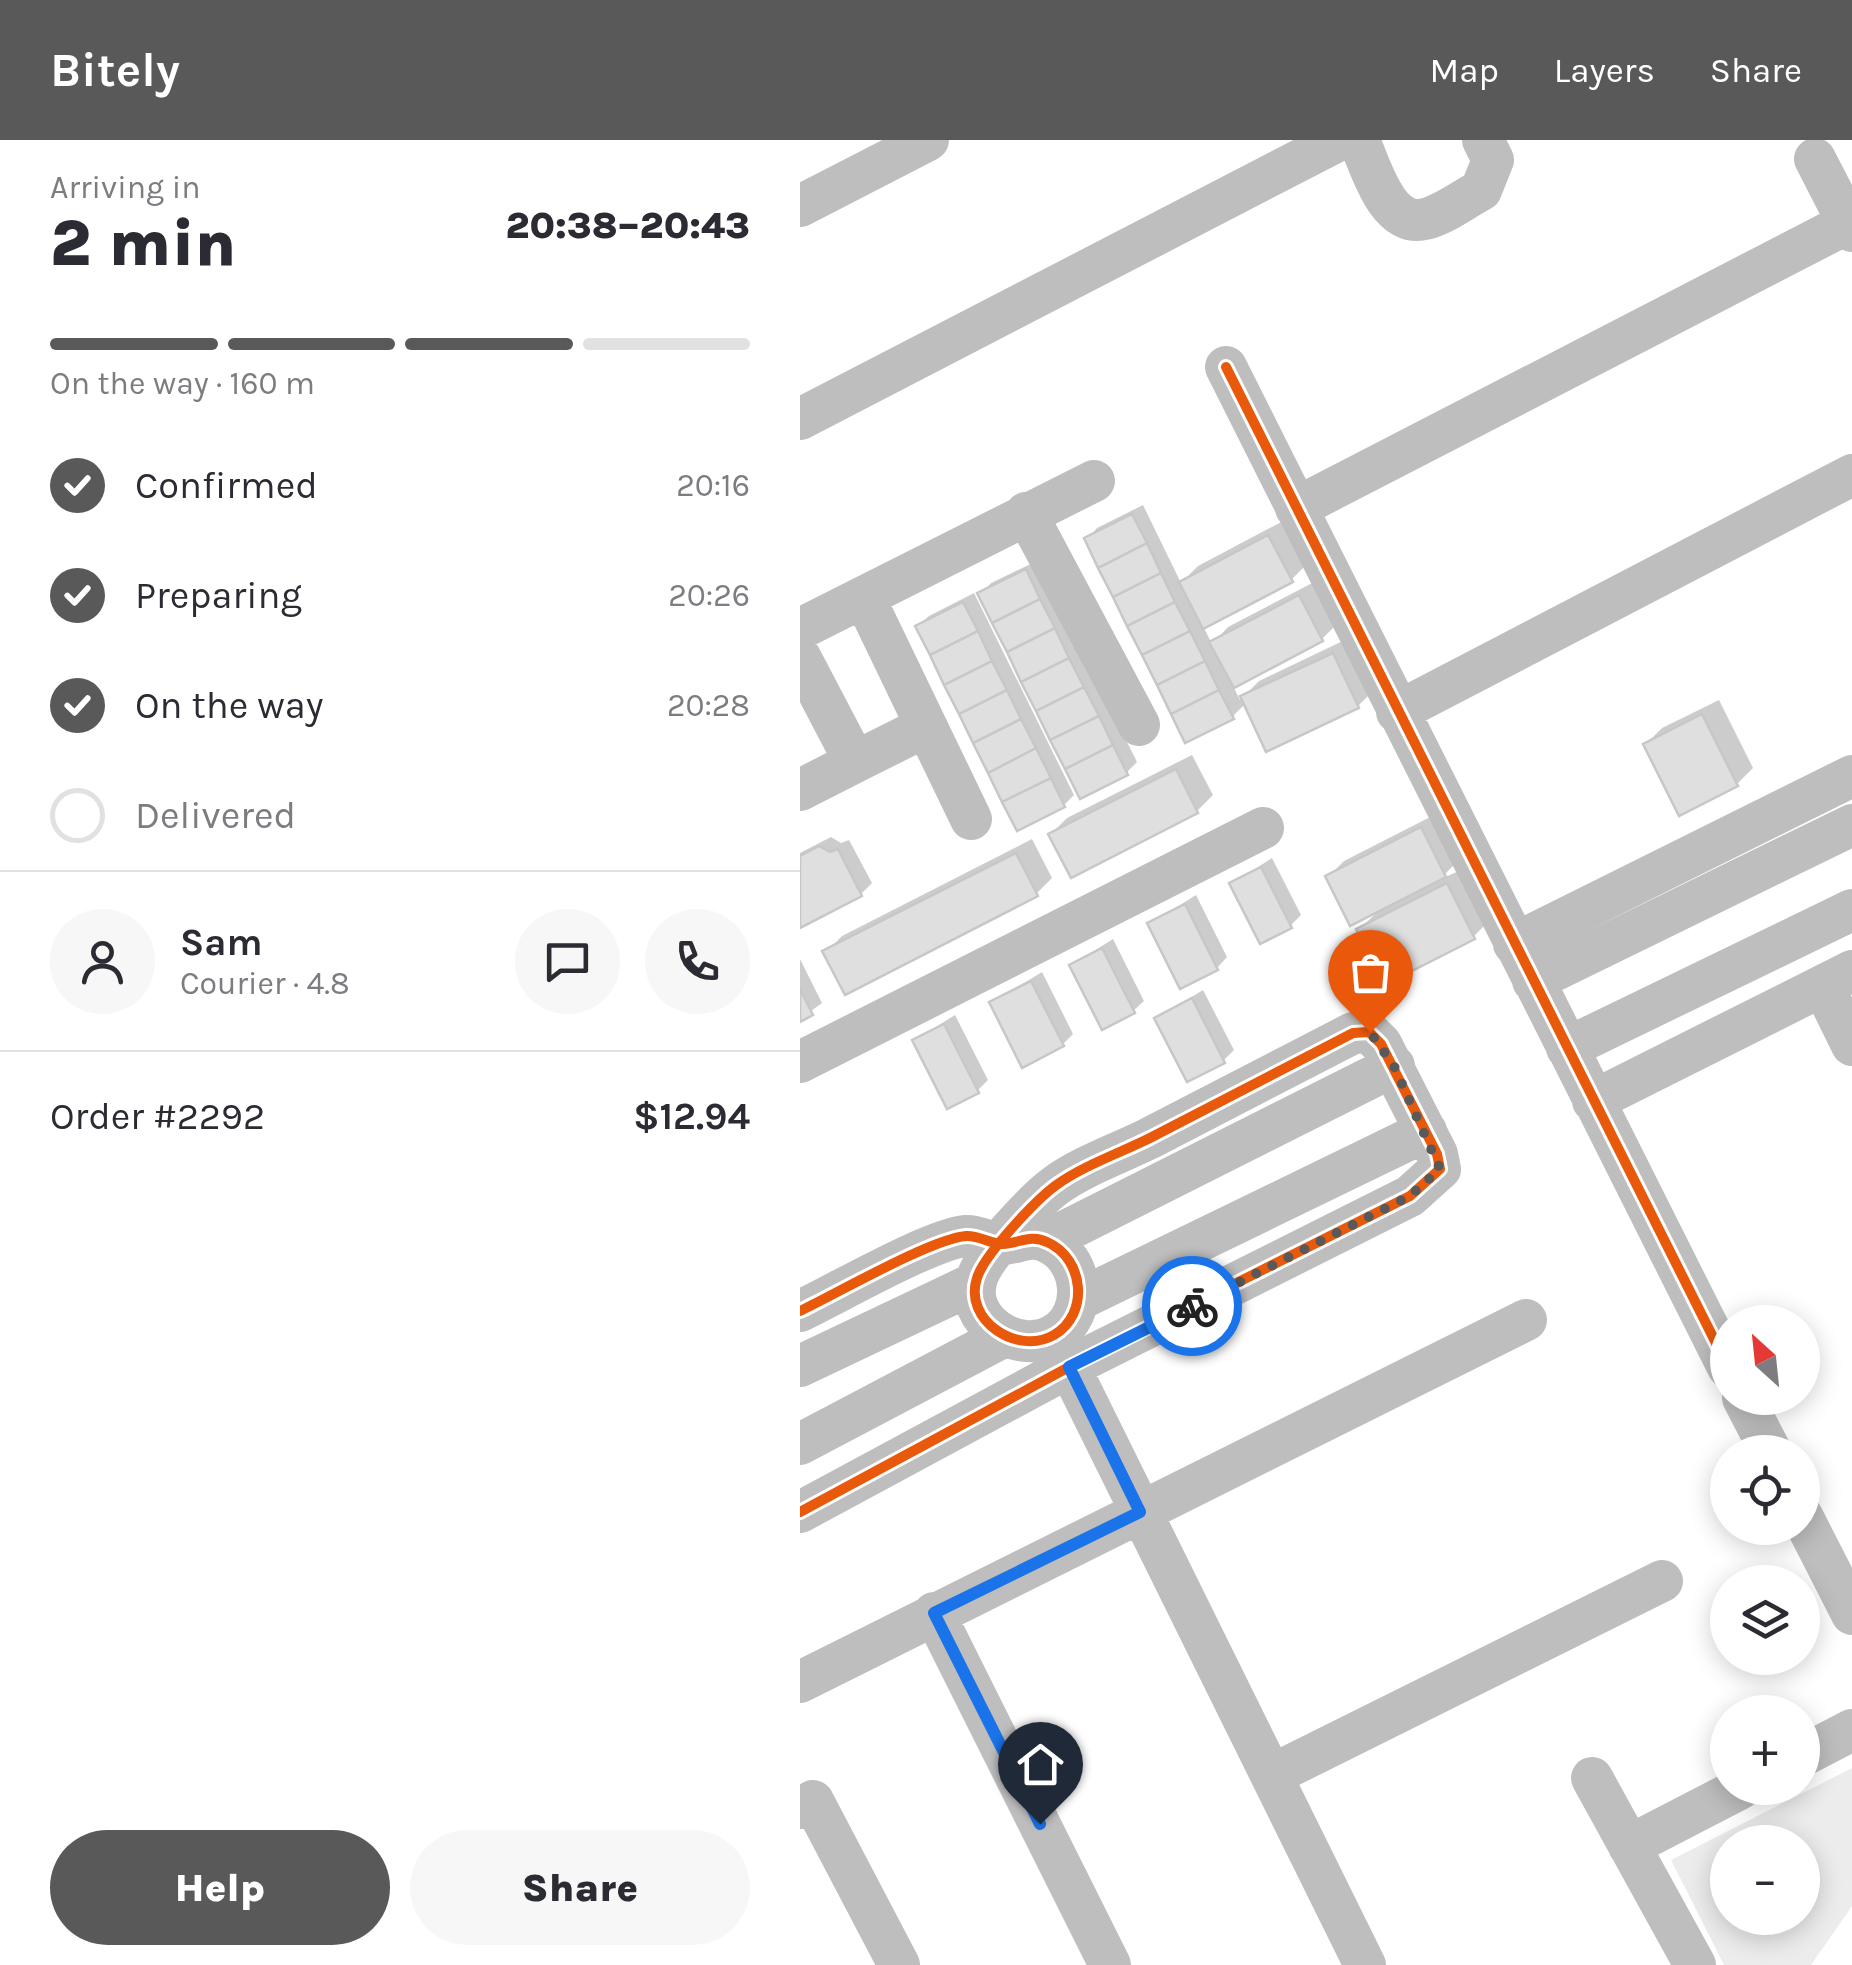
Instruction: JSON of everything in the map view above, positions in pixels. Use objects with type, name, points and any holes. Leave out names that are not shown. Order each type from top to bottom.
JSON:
[{"type":"street","points":[[800,206],[928,140]]},
{"type":"street","points":[[800,418],[1339,140]]},
{"type":"street","points":[[1359,140],[1388,203],[1405,218],[1423,220],[1481,190],[1493,160],[1483,140]]},
{"type":"street","points":[[1296,508],[1850,227],[1815,159]]},
{"type":"street","points":[[1226,367],[1710,1331]]},
{"type":"street","points":[[1397,712],[1852,475]]},
{"type":"street","points":[[800,629],[1094,481]]},
{"type":"street","points":[[1026,513],[1139,725]]},
{"type":"street","points":[[864,597],[971,818]]},
{"type":"street","points":[[800,657],[855,762]]},
{"type":"street","points":[[800,790],[925,726]]},
{"type":"street","points":[[1523,962],[1852,776]]},
{"type":"street","points":[[1523,962],[1852,825]]},
{"type":"street","points":[[800,1062],[1263,828]]},
{"type":"street","points":[[1567,1048],[1852,910]]},
{"type":"street","points":[[1594,1101],[1837,979],[1852,1045]]},
{"type":"street","points":[[800,1512],[1061,1351],[1410,1196],[1440,1169],[1394,1066],[1370,1032],[1354,1033],[1056,1186],[984,1260],[975,1283],[980,1314],[1003,1337],[1061,1351]]},
{"type":"street","points":[[1046,1241],[1394,1066]]},
{"type":"street","points":[[1078,1300],[1426,1131]]},
{"type":"street","points":[[800,1311],[936,1245],[968,1235],[1002,1244],[1024,1238],[1046,1241],[1066,1255],[1078,1276],[1078,1300],[1061,1351],[1366,1965]]},
{"type":"street","points":[[800,1366],[975,1283]]},
{"type":"street","points":[[800,1682],[1526,1320]]},
{"type":"street","points":[[800,1444],[1003,1337]]},
{"type":"street","points":[[1817,1545],[1852,1614]]},
{"type":"street","points":[[1272,1775],[1662,1581]]},
{"type":"street","points":[[934,1613],[1110,1965]]},
{"type":"street","points":[[1820,1747],[1852,1730]]},
{"type":"street","points":[[1592,1778],[1694,1965]]},
{"type":"street","points":[[804,1794],[898,1965]]},
{"type":"street","points":[[1629,1846],[1710,1804]]},
{"type":"shaded area","points":[[1852,1768],[1852,1906],[1811,1965],[1724,1965],[1671,1860],[1710,1840],[1710,1935],[1820,1935],[1820,1825],[1740,1825],[1779,1805],[1820,1805],[1820,1784]]},
{"type":"building","points":[[1132,514],[1147,543],[1098,568],[1084,538]]},
{"type":"building","points":[[1268,535],[1293,582],[1203,629],[1179,582]]},
{"type":"building","points":[[1147,543],[1161,573],[1113,597],[1098,568]]},
{"type":"building","points":[[1026,569],[1040,599],[992,623],[977,593]]},
{"type":"building","points":[[1161,573],[1175,602],[1127,626],[1113,597]]},
{"type":"building","points":[[1299,595],[1323,641],[1234,688],[1209,642]]},
{"type":"building","points":[[1040,599],[1055,628],[1007,652],[992,623]]},
{"type":"building","points":[[963,602],[978,631],[930,655],[915,626]]},
{"type":"building","points":[[1175,602],[1190,631],[1142,655],[1127,626]]},
{"type":"building","points":[[1055,628],[1069,658],[1021,682],[1007,652]]},
{"type":"building","points":[[978,631],[992,661],[944,685],[930,655]]},
{"type":"building","points":[[1190,631],[1205,661],[1157,685],[1142,655]]},
{"type":"building","points":[[1333,653],[1359,708],[1266,752],[1240,696]]},
{"type":"building","points":[[1069,658],[1084,687],[1036,711],[1021,682]]},
{"type":"building","points":[[992,661],[1007,690],[959,714],[944,685]]},
{"type":"building","points":[[1205,661],[1219,690],[1171,714],[1157,685]]},
{"type":"building","points":[[1084,687],[1099,716],[1050,740],[1036,711]]},
{"type":"building","points":[[1007,690],[1021,719],[973,743],[959,714]]},
{"type":"building","points":[[1219,690],[1234,719],[1185,743],[1171,714]]},
{"type":"building","points":[[1702,714],[1738,786],[1679,816],[1643,744]]},
{"type":"building","points":[[1099,716],[1113,745],[1065,769],[1050,740]]},
{"type":"building","points":[[1021,719],[1036,748],[988,773],[973,743]]},
{"type":"building","points":[[1113,745],[1128,775],[1080,799],[1065,769]]},
{"type":"building","points":[[1036,748],[1051,778],[1002,802],[988,773]]},
{"type":"building","points":[[1176,769],[1198,813],[1071,878],[1048,834]]},
{"type":"building","points":[[1051,778],[1065,807],[1017,831],[1002,802]]},
{"type":"building","points":[[1421,827],[1446,877],[1350,926],[1325,876]]},
{"type":"building","points":[[819,846],[830,852],[838,849],[862,896],[800,928],[800,856]]},
{"type":"building","points":[[1016,853],[1038,896],[845,995],[822,951]]},
{"type":"building","points":[[1261,867],[1292,928],[1260,944],[1229,883]]},
{"type":"building","points":[[1447,883],[1475,939],[1384,985],[1356,929]]},
{"type":"building","points":[[1185,904],[1218,970],[1180,989],[1147,923]]},
{"type":"building","points":[[1102,948],[1135,1013],[1102,1030],[1069,965]]},
{"type":"building","points":[[1031,981],[1064,1046],[1022,1068],[989,1002]]},
{"type":"building","points":[[800,989],[813,1015],[800,1022]]},
{"type":"building","points":[[1192,998],[1225,1063],[1187,1082],[1154,1018]]},
{"type":"building","points":[[944,1024],[979,1093],[947,1109],[912,1040]]},
{"type":"cycle path","points":[[1226,367],[1710,1331]]},
{"type":"cycle path","points":[[800,1311],[950,1239],[971,1236],[998,1244],[1003,1244],[1036,1239],[1047,1242],[1069,1260],[1078,1287],[1073,1314],[1054,1335],[1024,1341],[996,1330],[978,1308],[975,1293],[977,1278],[989,1256],[999,1243],[1011,1229],[1035,1203],[1077,1172],[1353,1033],[1369,1032],[1381,1044],[1437,1154],[1440,1169],[1410,1196],[1069,1367],[800,1512]]},
{"type":"way so far","points":[[1192,1306],[1410,1196],[1440,1169],[1437,1154],[1394,1066],[1370,1032]]},
{"type":"route","points":[[1040,1824],[934,1613],[1140,1512],[1069,1367],[1192,1306]]}]
